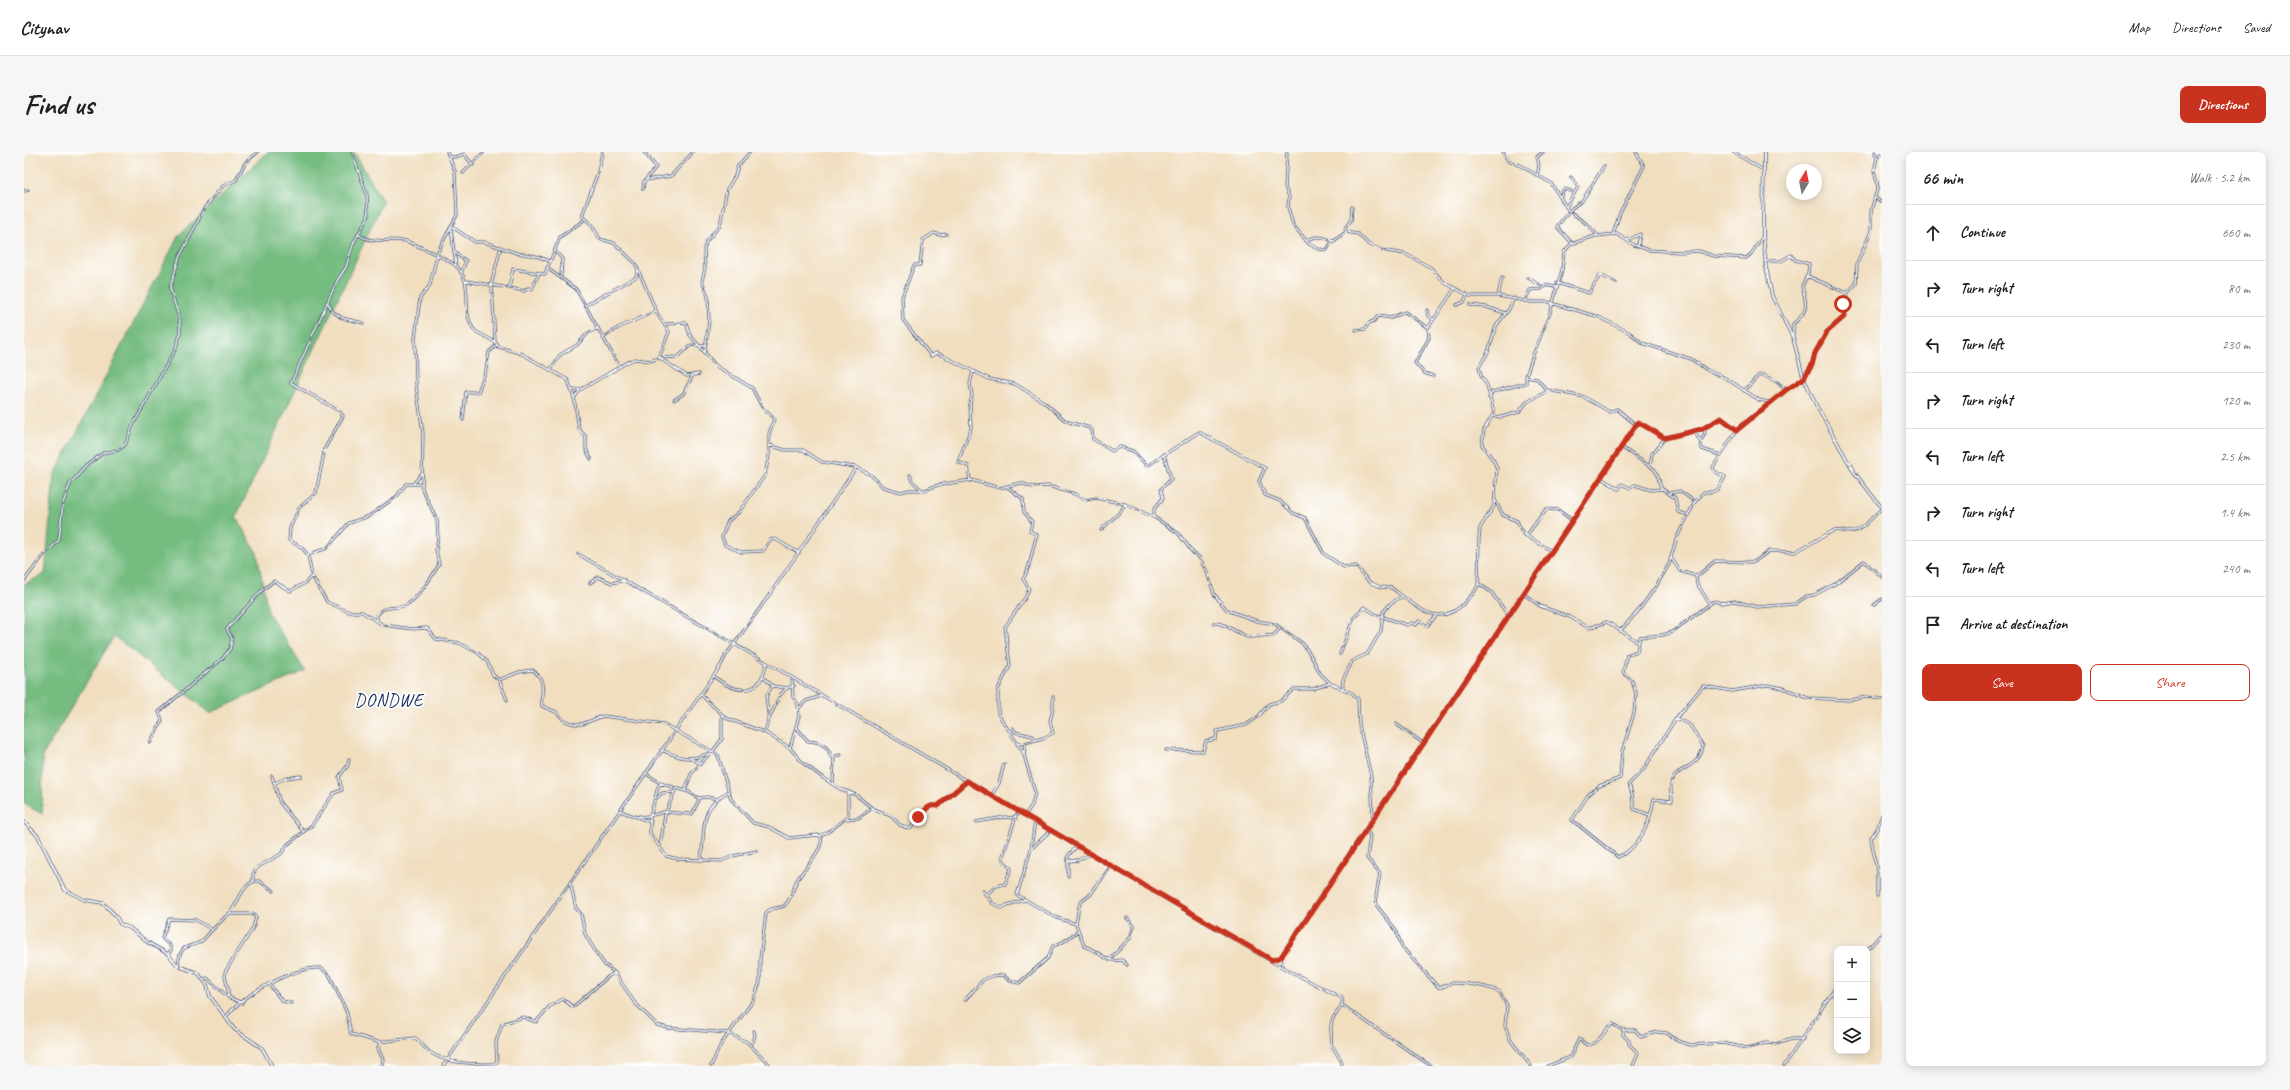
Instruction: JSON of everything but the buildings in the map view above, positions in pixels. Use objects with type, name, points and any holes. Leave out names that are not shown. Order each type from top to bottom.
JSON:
[{"type":"street","points":[[24,581],[43,556],[59,540],[62,506],[70,484],[86,466],[102,453],[118,450],[125,445],[133,425],[162,374],[179,340],[180,321],[170,288],[179,258],[204,207],[223,186],[236,180],[245,163],[258,152]]},
{"type":"street","points":[[352,152],[368,199],[367,218],[358,234],[346,267],[338,277],[328,303],[291,382],[298,389],[343,414],[325,448],[316,493],[299,508],[288,534],[289,541],[302,548],[308,554],[312,576],[326,602],[349,612],[360,612],[386,626],[412,629],[426,628],[436,639],[459,644],[475,651],[487,661],[493,675],[499,680],[507,700]]},
{"type":"street","points":[[377,621],[377,614],[381,611],[392,607],[405,606],[413,600],[439,564],[436,550],[438,537],[437,520],[425,498],[422,484],[423,433],[416,385],[415,338],[420,300],[431,282],[437,254],[452,228],[457,215],[458,205],[455,171],[447,152]]},
{"type":"street","points":[[463,173],[473,165],[484,152]]},
{"type":"street","points":[[602,152],[598,172],[583,210],[584,219],[591,224],[600,239],[614,243],[634,262],[638,269],[656,311],[670,332],[660,359]]},
{"type":"street","points":[[643,189],[646,180],[656,167],[644,152]]},
{"type":"street","points":[[646,180],[671,176],[694,152]]},
{"type":"street","points":[[706,354],[705,346],[709,321],[708,296],[702,281],[705,268],[704,249],[706,242],[720,225],[721,215],[726,202],[727,188],[735,176],[738,166],[750,152]]},
{"type":"street","points":[[1287,152],[1285,187],[1289,199],[1289,211],[1293,226],[1306,241],[1318,249],[1327,250],[1346,232],[1358,234],[1368,244],[1381,250],[1405,254],[1430,267],[1445,283],[1473,296],[1498,296],[1525,301],[1552,303],[1602,318],[1644,343],[1691,359],[1759,400],[1769,402]]},
{"type":"street","points":[[1504,152],[1508,161],[1519,165],[1537,177],[1551,183],[1569,211],[1588,225],[1598,236]]},
{"type":"street","points":[[1537,177],[1539,165],[1537,157],[1543,152]]},
{"type":"street","points":[[1613,234],[1620,213],[1644,165],[1636,152]]},
{"type":"street","points":[[1733,152],[1763,170]]},
{"type":"street","points":[[1696,576],[1717,560],[1754,562],[1769,551],[1776,550],[1793,552],[1839,529],[1848,532],[1854,531],[1866,523],[1882,508],[1854,472],[1826,423],[1803,377],[1793,338],[1774,301],[1766,261],[1763,235],[1765,196],[1763,170],[1764,152]]},
{"type":"street","points":[[1874,152],[1877,158]]},
{"type":"street","points":[[1620,631],[1639,610],[1658,585],[1671,558],[1676,537],[1695,502],[1704,492],[1715,491],[1724,483],[1725,477],[1713,469],[1715,461],[1732,441],[1737,430],[1769,402],[1803,377],[1811,367],[1815,353],[1827,332],[1845,316],[1843,304],[1847,293],[1856,284],[1857,264],[1862,249],[1869,238],[1872,222],[1870,211],[1878,186],[1874,171],[1877,158],[1882,153]]},
{"type":"street","points":[[450,157],[464,154],[473,165]]},
{"type":"street","points":[[1572,243],[1558,226],[1569,211],[1582,201],[1604,166]]},
{"type":"street","points":[[1566,207],[1578,187],[1571,177]]},
{"type":"street","points":[[1560,197],[1564,189],[1571,191]]},
{"type":"street","points":[[24,191],[28,190]]},
{"type":"street","points":[[1875,198],[1882,203]]},
{"type":"street","points":[[1346,232],[1345,228],[1352,216],[1352,207]]},
{"type":"street","points":[[510,288],[513,269],[545,274],[560,237],[584,219]]},
{"type":"street","points":[[452,228],[475,242],[484,242],[517,253],[536,256],[550,261]]},
{"type":"street","points":[[452,228],[456,266]]},
{"type":"street","points":[[946,234],[940,235],[934,233],[923,240],[920,265],[914,266],[902,297],[903,320],[932,357],[936,353],[991,380],[1003,383],[1013,383],[1027,390],[1066,421],[1090,428],[1092,430],[1093,439],[1110,451],[1120,447],[1131,450],[1148,466],[1198,431],[1265,468],[1259,481],[1265,495],[1280,501],[1293,513],[1305,518],[1324,554],[1344,567],[1356,566],[1367,580],[1380,587],[1392,588],[1401,597],[1427,613],[1437,615],[1446,614],[1460,607],[1475,592],[1478,583],[1478,548],[1480,528],[1491,512],[1495,499],[1496,464],[1482,444],[1484,430],[1493,416],[1487,386],[1481,376],[1480,367],[1488,352],[1496,326],[1514,298]]},
{"type":"street","points":[[358,234],[372,240],[406,242],[437,254],[456,266],[466,281],[467,312],[472,328],[479,335],[496,342]]},
{"type":"street","points":[[1490,398],[1492,392],[1499,389],[1526,383],[1526,377],[1562,270],[1564,252],[1572,243],[1598,236],[1613,234],[1622,236],[1638,246],[1658,251],[1699,251],[1714,256],[1746,258],[1751,254],[1763,235]]},
{"type":"street","points":[[1628,240],[1640,234],[1638,246]]},
{"type":"street","points":[[1306,241],[1312,238],[1326,236],[1334,242]]},
{"type":"street","points":[[500,248],[492,286],[496,342],[498,345],[521,354],[567,379],[574,398],[579,428],[586,436],[586,449],[591,459]]},
{"type":"street","points":[[554,251],[562,257],[561,276]]},
{"type":"street","points":[[454,252],[466,260],[461,273]]},
{"type":"street","points":[[1766,261],[1781,261],[1791,255],[1795,260],[1809,263],[1807,276],[1802,286],[1807,303],[1801,317],[1793,324],[1793,338]]},
{"type":"street","points":[[547,268],[574,286],[619,366]]},
{"type":"street","points":[[586,305],[636,276],[638,269]]},
{"type":"street","points":[[466,281],[524,291],[527,288],[532,289],[539,273]]},
{"type":"street","points":[[1557,283],[1588,293],[1600,275],[1616,283]]},
{"type":"street","points":[[1807,276],[1847,293]]},
{"type":"street","points":[[1498,296],[1502,278]]},
{"type":"street","points":[[1528,278],[1545,286],[1556,288]]},
{"type":"street","points":[[1525,301],[1530,290],[1541,289],[1545,286]]},
{"type":"street","points":[[1434,376],[1430,376],[1422,372],[1415,363],[1429,339],[1428,328],[1455,288]]},
{"type":"street","points":[[1457,305],[1464,302],[1468,294]]},
{"type":"street","points":[[328,303],[332,311],[342,318],[363,323]]},
{"type":"street","points":[[1470,305],[1486,307],[1505,313]]},
{"type":"street","points":[[1427,310],[1428,316],[1433,319]]},
{"type":"street","points":[[603,337],[656,311]]},
{"type":"street","points":[[1356,330],[1365,329],[1369,323],[1374,321],[1378,316],[1392,318],[1405,312],[1428,328]]},
{"type":"street","points":[[666,324],[686,323],[689,333],[716,366],[750,386],[765,411],[774,418],[769,434],[769,459],[763,478],[739,512],[728,521],[722,540],[727,546],[741,552],[762,551],[770,540],[775,539],[799,553]]},
{"type":"street","points":[[550,370],[560,355],[580,342],[588,332],[598,328]]},
{"type":"street","points":[[463,420],[466,392],[478,392],[486,370],[489,352],[498,345]]},
{"type":"street","points":[[574,398],[580,390],[619,366],[634,360],[648,362],[678,356],[688,346],[705,346]]},
{"type":"street","points":[[660,359],[687,376],[699,374]]},
{"type":"street","points":[[970,481],[968,466],[958,462],[971,428],[970,404],[972,396],[970,384],[973,371]]},
{"type":"street","points":[[1744,390],[1758,376],[1763,374],[1777,382],[1786,390]]},
{"type":"street","points":[[674,400],[684,392],[693,375]]},
{"type":"street","points":[[1526,377],[1537,379],[1549,390],[1564,395],[1572,394],[1580,396],[1610,412],[1617,409],[1636,425]]},
{"type":"street","points":[[571,390],[580,390]]},
{"type":"street","points":[[1493,416],[1501,417],[1519,412],[1527,402],[1549,390]]},
{"type":"street","points":[[1650,466],[1652,454],[1665,438],[1704,429],[1721,418],[1737,430]]},
{"type":"street","points":[[1272,960],[1281,957],[1636,425],[1640,422],[1665,438]]},
{"type":"street","points":[[1701,442],[1705,433],[1704,429]]},
{"type":"street","points":[[1694,431],[1701,442],[1703,450],[1720,455]]},
{"type":"street","points":[[769,445],[785,450],[803,450],[822,462],[856,468],[871,475],[884,488],[901,492],[922,490],[938,485],[970,481],[1000,488],[1020,483],[1033,487],[1048,486],[1075,494],[1086,500],[1096,498],[1125,504],[1155,518],[1178,533],[1193,553],[1199,557],[1207,572],[1214,594],[1227,610],[1257,621],[1274,623],[1302,643],[1310,654],[1320,673],[1330,683],[1352,693],[1359,701],[1359,725],[1371,776],[1373,818]]},
{"type":"street","points":[[1621,447],[1650,466],[1657,473],[1662,489]]},
{"type":"street","points":[[1155,518],[1154,509],[1163,497],[1161,489],[1171,479],[1164,454]]},
{"type":"street","points":[[443,1066],[734,644],[799,553],[833,502],[838,491],[846,484],[856,468]]},
{"type":"street","points":[[414,483],[422,473]]},
{"type":"street","points":[[910,475],[912,481],[922,490]]},
{"type":"street","points":[[1601,478],[1619,489],[1622,484],[1630,488],[1635,485],[1651,490],[1662,489],[1670,493],[1676,500],[1678,512],[1688,515]]},
{"type":"street","points":[[308,554],[327,548],[349,523],[369,516],[397,496],[406,484],[422,484]]},
{"type":"street","points":[[1006,486],[1023,500],[1024,512],[1032,522],[1030,531],[1037,536],[1032,549],[1029,570],[1023,579],[1029,589],[1026,597],[1005,626],[1010,666],[1007,675],[1002,679],[997,696],[999,714],[1024,754],[1036,793],[1032,805],[1025,815]]},
{"type":"street","points":[[1670,493],[1680,490],[1695,502]]},
{"type":"street","points":[[1495,499],[1500,504],[1504,515],[1517,521],[1522,534],[1527,535],[1552,551]]},
{"type":"street","points":[[1101,530],[1121,511],[1125,504]]},
{"type":"street","points":[[1527,535],[1546,508],[1558,510],[1573,521]]},
{"type":"street","points":[[578,554],[625,580],[766,664],[781,671],[792,679],[1272,960],[1342,998],[1342,1005],[1331,1022],[1333,1037],[1331,1044],[1342,1062],[1342,1066]]},
{"type":"street","points":[[1671,558],[1680,571],[1696,576]]},
{"type":"street","points":[[1676,718],[1691,726],[1703,748],[1695,763],[1674,777],[1671,786],[1672,800],[1654,799],[1650,816],[1640,840],[1618,857],[1572,820],[1583,800],[1593,790],[1620,778],[1622,752],[1634,713],[1636,693],[1632,681],[1623,673],[1623,667],[1627,655],[1637,651],[1638,642],[1642,636],[1662,635],[1672,632],[1714,601],[1721,603],[1733,601],[1757,607],[1795,604],[1838,582],[1864,561],[1882,577]]},
{"type":"street","points":[[150,743],[162,720],[159,712],[223,658],[230,649],[232,639],[227,629],[261,591],[274,581],[290,591],[305,583],[312,576]]},
{"type":"street","points":[[1696,576],[1697,584],[1710,604]]},
{"type":"street","points":[[590,583],[598,577],[612,583],[625,580]]},
{"type":"street","points":[[1478,583],[1491,592],[1509,614]]},
{"type":"street","points":[[1524,594],[1540,606],[1570,617],[1590,628],[1605,621],[1638,642]]},
{"type":"street","points":[[1343,688],[1343,678],[1350,667],[1352,660],[1367,654],[1380,632],[1382,617],[1388,606],[1401,597]]},
{"type":"street","points":[[1874,605],[1882,599]]},
{"type":"street","points":[[1340,654],[1354,619],[1364,607],[1382,617],[1406,625],[1411,623],[1416,626],[1419,621],[1428,626],[1437,615]]},
{"type":"street","points":[[1213,623],[1221,623],[1249,637],[1263,634],[1274,635],[1280,628]]},
{"type":"street","points":[[713,676],[731,689],[746,690],[756,685],[762,676],[766,664]]},
{"type":"street","points":[[499,680],[519,672],[534,671],[542,679],[544,692],[542,706],[556,712],[568,723],[582,724],[603,716],[635,719],[676,729],[712,751],[720,760],[728,792],[733,801],[754,823],[769,827],[789,838],[819,836],[828,832],[848,818],[858,818],[872,808]]},
{"type":"street","points":[[762,676],[772,686],[786,688],[794,686]]},
{"type":"street","points":[[792,679],[794,686],[792,697],[799,708]]},
{"type":"street","points":[[1166,750],[1203,751],[1206,741],[1216,739],[1217,731],[1246,725],[1259,716],[1270,704],[1283,700],[1295,689],[1317,688],[1330,683]]},
{"type":"street","points":[[1650,816],[1634,809],[1629,784],[1644,769],[1676,718],[1703,686],[1732,691],[1768,684],[1808,698],[1849,700],[1867,697],[1882,699]]},
{"type":"street","points":[[768,720],[765,700],[772,686]]},
{"type":"street","points":[[765,732],[768,720],[780,695],[786,688]]},
{"type":"street","points":[[700,694],[727,718],[765,732],[790,748],[803,763],[833,784],[858,796],[872,808],[891,816],[900,825],[911,829],[925,809],[932,805],[938,806],[967,781]]},
{"type":"street","points":[[790,748],[797,728],[799,708],[806,700],[821,695]]},
{"type":"street","points":[[1017,744],[1043,738],[1053,732],[1050,721],[1053,710],[1053,696]]},
{"type":"street","points":[[691,759],[712,751],[722,739],[722,714]]},
{"type":"street","points":[[1396,724],[1424,743]]},
{"type":"street","points":[[671,727],[673,732]]},
{"type":"street","points":[[797,728],[808,741],[820,742],[829,750],[832,757],[834,757],[833,784]]},
{"type":"street","points":[[1013,728],[1015,732],[1023,732],[1036,739]]},
{"type":"street","points":[[795,733],[802,733]]},
{"type":"street","points":[[1024,754],[1026,743]]},
{"type":"street","points":[[661,750],[675,757],[691,759],[700,763]]},
{"type":"street","points":[[685,791],[689,779],[707,754]]},
{"type":"street","points":[[834,757],[840,756]]},
{"type":"street","points":[[253,882],[254,874],[258,867],[281,854],[287,845],[312,825],[327,805],[330,798],[338,790],[342,790],[339,777],[348,766],[349,758]]},
{"type":"street","points":[[992,795],[1000,783],[1004,764]]},
{"type":"street","points":[[645,773],[661,783],[700,798],[707,797],[717,799]]},
{"type":"street","points":[[272,776],[280,803],[303,831]]},
{"type":"street","points":[[274,782],[286,778],[301,776]]},
{"type":"street","points":[[661,783],[658,787],[651,815],[651,835],[660,846],[664,855],[671,858],[722,861],[731,856],[756,851]]},
{"type":"street","points":[[660,846],[666,812],[676,788]]},
{"type":"street","points":[[848,791],[848,818]]},
{"type":"street","points":[[656,799],[662,793],[674,792]]},
{"type":"street","points":[[701,859],[704,847],[703,822],[717,799],[728,792]]},
{"type":"street","points":[[620,810],[645,818],[651,815],[666,812],[674,814],[692,814],[700,798]]},
{"type":"street","points":[[976,822],[1004,817],[1012,818],[1021,812]]},
{"type":"street","points":[[1877,896],[1877,871],[1870,838],[1877,829],[1882,815]]},
{"type":"street","points":[[639,816],[651,822]]},
{"type":"street","points":[[986,895],[996,886],[1005,884],[1011,868],[1004,860],[1003,856],[1016,816]]},
{"type":"street","points":[[1035,820],[1031,849],[1017,893],[1025,900],[1057,918],[1076,924]]},
{"type":"street","points":[[24,822],[38,836],[54,871],[68,893],[85,900],[103,903],[116,916],[120,924],[130,928],[147,942],[168,954],[178,966],[198,974],[210,996],[236,1031],[262,1048],[272,1066]]},
{"type":"street","points":[[1366,829],[1370,836],[1367,858],[1380,874],[1376,896],[1377,906],[1396,930],[1402,947],[1438,987],[1442,988],[1453,983],[1471,984],[1500,992],[1507,1006],[1505,1026],[1511,1041],[1531,1066]]},
{"type":"street","points":[[1031,849],[1052,830]]},
{"type":"street","points":[[711,1066],[721,1044],[753,1001],[760,982],[760,959],[766,913],[771,909],[782,907],[787,902],[797,881],[823,839],[819,836]]},
{"type":"street","points":[[1068,876],[1068,861],[1070,852],[1077,846]]},
{"type":"street","points":[[1068,861],[1078,860],[1091,854]]},
{"type":"street","points":[[1111,866],[1108,868],[1090,895],[1080,903],[1076,924],[1084,946],[1095,950],[1109,960],[1114,962],[1122,960],[1127,965]]},
{"type":"street","points":[[178,966],[179,956],[184,949],[188,945],[202,941],[211,930],[229,914],[245,888],[253,882],[263,883],[274,891]]},
{"type":"street","points":[[570,882],[576,908],[583,919],[585,934],[602,962],[615,973],[634,1002],[659,1026],[729,1034],[751,1046],[771,1066]]},
{"type":"street","points":[[983,892],[992,903],[1002,908],[1025,900]]},
{"type":"street","points":[[228,997],[230,987],[225,978],[225,972],[254,928],[256,917],[252,914],[229,914]]},
{"type":"street","points":[[1109,960],[1130,938],[1134,926],[1127,918]]},
{"type":"street","points":[[168,954],[171,950],[170,946],[162,938],[169,919],[196,920],[211,930]]},
{"type":"street","points":[[965,1000],[983,980],[992,976],[1003,975],[1010,980],[1019,983],[1048,958],[1053,946],[1063,942],[1078,931]]},
{"type":"street","points":[[1870,947],[1882,933]]},
{"type":"street","points":[[1281,957],[1283,966]]},
{"type":"street","points":[[226,1017],[242,1002],[269,984],[294,972],[318,968],[325,969],[347,1013],[349,1032],[369,1041],[380,1042],[415,1038],[431,1053],[448,1060],[470,1064],[496,1063]]},
{"type":"street","points":[[496,1066],[496,1040],[502,1024],[523,1017],[536,1022],[549,1007],[563,998],[573,1007],[608,976],[615,973]]},
{"type":"street","points":[[202,979],[207,978],[228,997],[242,1002]]},
{"type":"street","points":[[269,984],[282,1001],[291,1003]]},
{"type":"street","points":[[1784,1066],[1803,1040],[1834,990]]},
{"type":"street","points":[[1342,1005],[1430,1066]]},
{"type":"street","points":[[1548,1066],[1570,1057],[1579,1039],[1587,1045],[1592,1044],[1603,1036],[1612,1024],[1624,1031],[1635,1030],[1643,1037],[1657,1032],[1668,1034],[1678,1040],[1692,1045],[1722,1044],[1747,1048],[1766,1043],[1776,1044],[1792,1039],[1803,1040]]},
{"type":"street","points":[[751,1046],[756,1036],[754,1031]]},
{"type":"street","points":[[1624,1031],[1623,1035],[1638,1053],[1633,1066]]},
{"type":"street","points":[[380,1042],[378,1049],[383,1060],[382,1066]]},
{"type":"green space","points":[[268,152],[354,152],[383,202],[236,517],[257,553],[268,612],[305,671],[210,713],[114,636],[43,755],[42,814],[24,804],[24,584],[45,574],[54,476],[179,235]]},
{"type":"district","name":"DONDWE","points":[[389,700]]},
{"type":"route","points":[[918,817],[925,809],[932,805],[938,806],[965,785],[967,781],[1272,960],[1281,957],[1342,863],[1362,836],[1376,812],[1452,702],[1603,474],[1616,458],[1621,447],[1638,422],[1662,438],[1704,429],[1707,425],[1713,424],[1720,418],[1725,418],[1737,430],[1762,410],[1769,402],[1804,378],[1803,376],[1812,365],[1813,356],[1824,340],[1827,332],[1845,316],[1843,304]]}]
